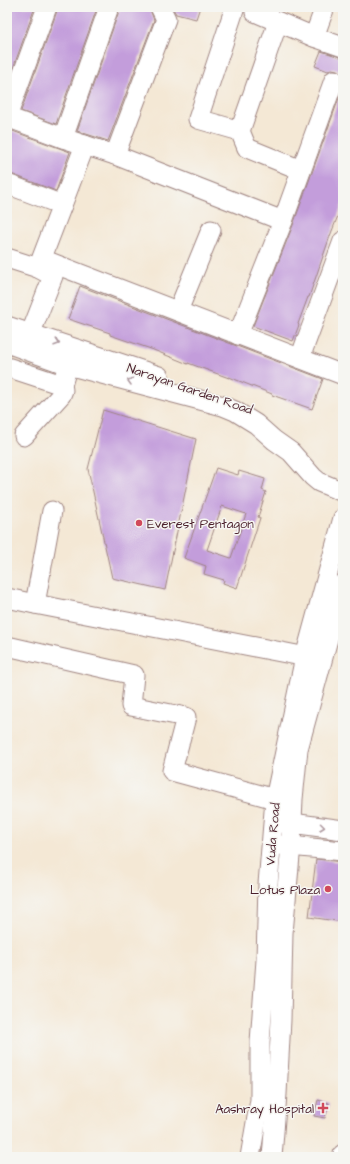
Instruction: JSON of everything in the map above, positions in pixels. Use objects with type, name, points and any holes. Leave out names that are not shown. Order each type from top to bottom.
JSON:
[{"type":"street","points":[[47,7],[7,117],[63,138],[115,155],[282,221]]},
{"type":"street","points":[[63,138],[109,7]]},
{"type":"street","points":[[115,155],[166,19],[160,7]]},
{"type":"street","points":[[236,7],[198,119],[240,131]]},
{"type":"street","points":[[314,37],[325,7]]},
{"type":"street","points":[[252,9],[278,22],[343,47]]},
{"type":"street","points":[[278,22],[240,131],[247,148],[301,170]]},
{"type":"street","points":[[238,335],[334,80]]},
{"type":"street","points":[[40,263],[85,145]]},
{"type":"street","points":[[7,184],[62,205]]},
{"type":"street","points":[[178,311],[211,230]]},
{"type":"street","points":[[300,358],[343,241]]},
{"type":"street","points":[[7,258],[40,263],[178,311],[343,375]]},
{"type":"street","points":[[19,342],[53,276],[40,263]]},
{"type":"street","name":"Narayan Garden Road","points":[[7,326],[19,342],[68,365],[223,406],[235,411],[256,424],[274,440],[291,452]]},
{"type":"street","name":"Narayan Garden Road","points":[[19,342],[245,404],[272,421],[281,431],[291,452]]},
{"type":"street","points":[[24,436],[61,395],[63,390],[62,385],[68,365]]},
{"type":"street","points":[[7,367],[62,385]]},
{"type":"street","points":[[291,452],[313,477],[331,487]]},
{"type":"street","points":[[35,604],[52,511]]},
{"type":"street","name":"Vuda Road","points":[[250,1157],[260,1100],[260,1042],[266,960],[268,884],[273,823],[284,799],[298,749],[313,659],[343,518]]},
{"type":"street","name":"Vuda Road","points":[[313,659],[337,628],[343,584]]},
{"type":"street","points":[[7,598],[313,659]]},
{"type":"street","points":[[7,646],[134,675],[131,706],[186,717],[172,771],[284,799]]},
{"type":"street","name":"Vuda Road","points":[[272,1157],[280,1035],[283,933],[292,823],[284,799]]},
{"type":"street","points":[[273,823],[292,823],[343,830]]},
{"type":"street","points":[[271,844],[343,851]]},
{"type":"building","points":[[7,7],[35,7],[7,85]]},
{"type":"building","points":[[58,7],[97,8],[56,124],[21,111]]},
{"type":"building","points":[[120,7],[149,7],[154,20],[108,141],[77,131]]},
{"type":"building","points":[[172,7],[200,7],[196,19],[176,14]]},
{"type":"building","points":[[321,51],[343,58],[343,74],[337,70],[332,69],[328,71],[315,66]]},
{"type":"building","points":[[343,87],[343,203],[293,341],[253,326],[293,225]]},
{"type":"building","points":[[10,130],[70,152],[56,191],[7,173],[7,137]]},
{"type":"building","points":[[80,286],[323,379],[312,409],[272,395],[229,377],[188,364],[110,335],[110,333],[68,319]]},
{"type":"building","name":"Everest Pentagon","points":[[103,410],[196,439],[165,590],[112,578],[88,469]]},
{"type":"building","points":[[216,468],[238,475],[239,471],[265,479],[262,490],[266,492],[258,517],[260,518],[237,588],[223,583],[224,580],[204,574],[206,566],[184,558]],"holes":[[[222,506],[246,514],[231,558],[207,550]]]},
{"type":"building","name":"Lotus Plaza","points":[[316,859],[343,862],[343,922],[309,917]]},
{"type":"building","points":[[318,1100],[329,1103],[325,1118],[314,1116]]},
{"type":"place","name":"Everest Pentagon","points":[[139,523]]},
{"type":"place","name":"Lotus Plaza","points":[[328,889]]},
{"type":"place","name":"Aashray Hospital","points":[[323,1108]]}]
